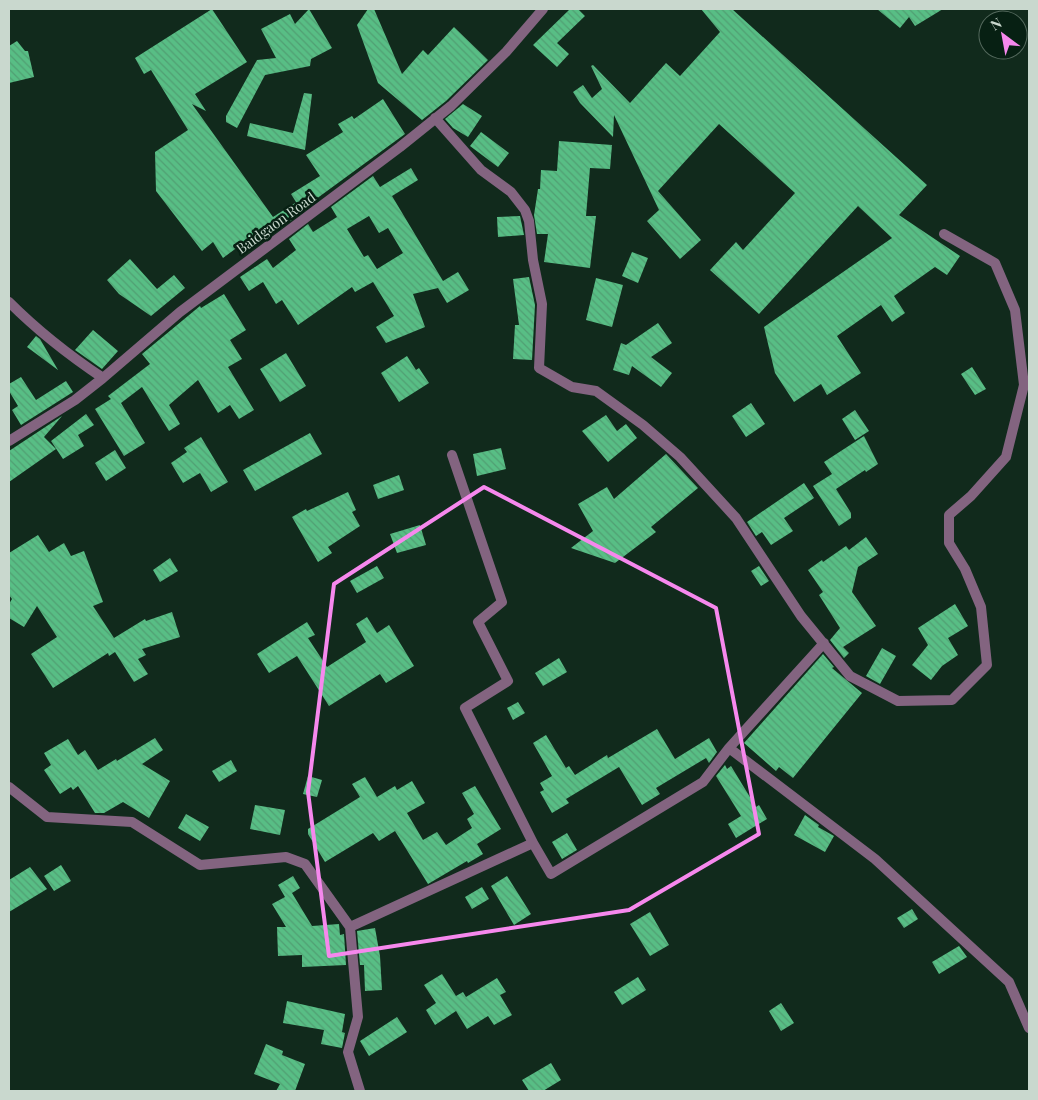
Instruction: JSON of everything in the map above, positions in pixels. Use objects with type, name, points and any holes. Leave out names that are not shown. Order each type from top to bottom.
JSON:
[{"type":"street","name":"Baidgaon Road","points":[[9,441],[75,400],[180,312],[300,221],[347,189],[436,118],[506,52],[543,9]]},
{"type":"street","points":[[436,118],[481,170],[511,192],[525,210],[529,221],[542,304],[539,368],[572,387],[596,391],[643,425],[680,457],[736,518],[801,616],[850,676],[898,702],[952,700],[987,665],[981,607],[965,569],[949,543],[949,515],[971,496],[1006,457],[1024,385],[1015,310],[995,262],[944,234]]},
{"type":"street","points":[[9,302],[28,321],[72,357],[103,378]]},
{"type":"street","points":[[452,455],[502,602],[478,622],[508,681],[465,708],[533,843],[551,874],[702,782],[729,748],[824,643]]},
{"type":"street","points":[[729,748],[876,859],[1009,982],[1029,1028]]},
{"type":"street","points":[[9,787],[47,818],[132,822],[200,865],[286,857],[305,864],[350,928],[358,1016],[348,1052],[360,1091]]},
{"type":"street","points":[[350,928],[533,843]]},
{"type":"highlighted area","points":[[484,487],[716,608],[759,834],[629,910],[329,956],[308,792],[334,584]]},
{"type":"building","points":[[212,9],[247,62],[195,94],[206,111],[192,104],[273,217],[295,203],[301,213],[280,229],[274,220],[223,258],[213,242],[202,251],[156,191],[155,152],[188,130],[151,70],[144,74],[135,58]]},
{"type":"building","points":[[309,9],[332,48],[311,59],[310,66],[265,75],[237,128],[226,122],[226,116],[257,60],[276,58],[261,29],[290,14],[295,24]]},
{"type":"building","points":[[368,9],[374,9],[402,74],[423,50],[428,55],[454,27],[488,60],[446,101],[422,120],[378,83],[357,25]]},
{"type":"building","points":[[570,9],[578,9],[585,16],[557,43],[569,54],[557,67],[533,45]]},
{"type":"building","points":[[701,9],[732,9],[927,185],[899,215],[960,256],[947,275],[935,267],[894,296],[905,313],[892,322],[881,305],[837,336],[861,373],[827,395],[821,384],[794,402],[775,373],[764,327],[892,238],[858,206],[759,314],[710,270],[736,242],[743,250],[795,193],[719,124],[658,191],[701,240],[680,259],[647,221],[659,210],[614,115],[613,137],[580,103],[573,92],[583,85],[592,98],[602,89],[591,66],[593,65],[630,103],[666,63],[680,76],[720,32]]},
{"type":"building","points":[[877,9],[943,9],[915,26],[909,17],[900,28]]},
{"type":"building","points":[[17,41],[25,51],[28,51],[34,77],[9,83],[9,46]]},
{"type":"building","points":[[304,93],[312,94],[305,150],[247,136],[250,123],[293,133]]},
{"type":"building","points":[[383,99],[405,134],[301,210],[291,194],[320,176],[306,155],[343,132],[338,124],[352,116],[354,119]]},
{"type":"building","points":[[463,104],[482,116],[468,137],[453,128],[445,119]]},
{"type":"building","points":[[481,132],[509,153],[498,167],[470,146]]},
{"type":"building","points":[[559,141],[612,145],[610,169],[590,168],[586,216],[596,216],[590,268],[544,262],[548,234],[537,234],[534,215],[538,189],[540,189],[541,170],[557,171]]},
{"type":"building","points":[[411,168],[418,180],[392,196],[443,281],[458,272],[469,290],[447,303],[438,288],[413,294],[425,327],[386,343],[376,327],[394,316],[373,282],[355,292],[352,287],[298,325],[282,300],[276,304],[263,282],[249,291],[240,277],[267,259],[273,268],[296,250],[289,239],[308,224],[313,232],[337,217],[331,207],[373,176],[380,187]],"holes":[[[369,216],[379,233],[388,228],[403,253],[377,269],[368,255],[364,257],[347,229]]]},
{"type":"building","points":[[520,216],[524,235],[498,237],[497,217]]},
{"type":"building","points":[[632,252],[648,258],[638,283],[622,276]]},
{"type":"building","points":[[130,259],[157,289],[174,275],[185,288],[151,316],[119,294],[107,280]]},
{"type":"building","points":[[529,277],[535,305],[532,360],[513,359],[515,325],[519,325],[513,279]]},
{"type":"building","points":[[596,278],[623,285],[612,327],[586,320]]},
{"type":"building","points":[[224,294],[246,330],[230,340],[242,359],[228,367],[254,410],[239,419],[230,405],[218,413],[198,380],[169,405],[180,424],[169,431],[142,387],[121,403],[145,443],[124,456],[95,409],[111,399],[108,396],[150,364],[142,354],[200,306],[201,308]]},
{"type":"building","points":[[658,323],[672,343],[651,357],[672,373],[661,387],[632,366],[629,375],[613,370],[621,343],[626,345]]},
{"type":"building","points":[[93,330],[118,351],[102,369],[75,350]]},
{"type":"building","points":[[36,336],[40,339],[58,370],[27,347]]},
{"type":"building","points":[[286,353],[306,386],[280,402],[260,369]]},
{"type":"building","points":[[407,356],[416,370],[419,368],[429,383],[399,402],[381,373]]},
{"type":"building","points":[[972,367],[986,389],[975,395],[961,374]]},
{"type":"building","points":[[21,377],[36,400],[66,381],[73,392],[21,425],[12,410],[18,406],[9,391],[9,384]]},
{"type":"building","points":[[751,403],[765,424],[746,437],[732,416]]},
{"type":"building","points":[[855,410],[869,431],[855,440],[842,419]]},
{"type":"building","points":[[86,414],[94,425],[78,435],[84,446],[63,459],[51,441]]},
{"type":"building","points":[[606,415],[617,431],[626,424],[637,438],[608,462],[582,431]]},
{"type":"building","points":[[62,416],[44,437],[56,449],[9,482],[9,451]]},
{"type":"building","points":[[310,433],[322,454],[255,491],[243,470]]},
{"type":"building","points":[[864,436],[878,464],[836,489],[851,513],[851,518],[839,526],[813,486],[832,474],[824,462]]},
{"type":"building","points":[[201,437],[228,482],[211,492],[200,473],[183,483],[171,463],[187,452],[184,448]]},
{"type":"building","points":[[501,448],[506,469],[477,476],[473,454]]},
{"type":"building","points":[[115,450],[126,468],[106,481],[95,463]]},
{"type":"building","points":[[666,454],[698,488],[651,527],[656,532],[615,563],[571,548],[593,531],[578,504],[607,487],[614,499]]},
{"type":"building","points":[[399,475],[404,490],[378,499],[373,485]]},
{"type":"building","points":[[804,483],[814,498],[784,518],[793,531],[771,545],[762,532],[756,536],[747,522]]},
{"type":"building","points":[[348,492],[356,510],[352,512],[360,526],[328,547],[332,553],[318,562],[292,517],[306,509],[307,511]]},
{"type":"building","points":[[420,525],[426,545],[397,553],[390,534]]},
{"type":"building","points":[[38,535],[49,552],[64,543],[71,556],[84,551],[103,602],[93,606],[114,638],[145,619],[146,621],[172,612],[180,637],[142,649],[146,655],[138,659],[148,674],[134,682],[115,652],[109,656],[108,653],[53,688],[31,654],[57,637],[37,606],[24,627],[9,618],[9,604],[12,599],[9,595],[9,553]]},
{"type":"building","points":[[866,537],[878,554],[858,567],[852,592],[876,626],[843,647],[849,653],[844,658],[830,640],[840,628],[819,595],[823,592],[808,570],[846,546],[849,550]]},
{"type":"building","points":[[170,558],[178,571],[160,582],[153,570]]},
{"type":"building","points":[[377,566],[384,578],[357,593],[350,581]]},
{"type":"building","points":[[759,566],[769,581],[761,586],[751,571]]},
{"type":"building","points":[[955,604],[968,626],[948,638],[958,655],[942,666],[931,680],[912,665],[928,645],[918,628]]},
{"type":"building","points":[[367,617],[377,633],[389,625],[414,666],[386,683],[380,674],[329,706],[297,656],[269,673],[257,654],[307,622],[315,635],[308,638],[327,667],[366,642],[356,624]]},
{"type":"building","points":[[882,648],[896,656],[880,684],[866,676]]},
{"type":"building","points":[[823,654],[834,667],[832,668],[862,693],[793,778],[779,767],[776,771],[744,743]]},
{"type":"building","points":[[559,658],[567,672],[543,686],[535,673]]},
{"type":"building","points":[[518,702],[525,713],[513,720],[507,708]]},
{"type":"building","points":[[657,729],[675,759],[709,738],[717,752],[709,763],[706,758],[656,788],[660,794],[642,805],[619,767],[566,799],[569,803],[552,813],[540,792],[544,790],[540,783],[552,776],[533,743],[546,735],[566,768],[569,766],[575,775],[607,755],[608,758]]},
{"type":"building","points":[[155,738],[163,750],[142,764],[170,781],[149,818],[123,802],[104,813],[95,813],[78,786],[73,790],[71,787],[60,794],[44,770],[51,765],[44,753],[68,739],[78,755],[85,750],[98,770]]},
{"type":"building","points":[[231,760],[237,771],[219,782],[212,771]]},
{"type":"building","points":[[725,765],[727,769],[731,766],[756,807],[759,805],[767,819],[736,838],[728,824],[741,816],[716,776]]},
{"type":"building","points":[[308,776],[322,780],[317,797],[303,794]]},
{"type":"building","points":[[365,777],[377,797],[395,786],[397,790],[412,781],[425,803],[407,813],[423,840],[437,832],[446,845],[472,828],[467,819],[474,814],[462,793],[475,786],[501,829],[477,844],[483,854],[468,863],[467,861],[428,884],[395,831],[379,841],[373,833],[325,862],[308,834],[308,829],[360,797],[352,784]]},
{"type":"building","points":[[255,805],[285,810],[280,835],[250,829]]},
{"type":"building","points":[[186,814],[209,827],[200,841],[178,828]]},
{"type":"building","points":[[805,815],[819,825],[818,827],[834,836],[825,852],[794,835]]},
{"type":"building","points":[[567,833],[577,850],[562,859],[552,842]]},
{"type":"building","points":[[61,865],[71,881],[54,891],[44,876]]},
{"type":"building","points":[[30,867],[47,889],[9,912],[9,880]]},
{"type":"building","points":[[293,876],[300,888],[292,893],[312,926],[339,924],[340,935],[344,934],[346,965],[302,967],[302,955],[278,956],[277,927],[286,927],[272,904],[285,897],[278,885]]},
{"type":"building","points":[[507,876],[531,914],[514,925],[491,886]]},
{"type":"building","points":[[482,887],[489,899],[472,909],[465,897]]},
{"type":"building","points":[[912,909],[918,919],[904,928],[897,918]]},
{"type":"building","points":[[650,912],[669,945],[650,956],[630,924]]},
{"type":"building","points":[[375,928],[380,956],[382,990],[365,991],[364,965],[360,965],[357,931]]},
{"type":"building","points":[[959,946],[967,957],[939,974],[932,962]]},
{"type":"building","points":[[442,974],[456,996],[463,992],[466,997],[497,978],[506,992],[500,995],[512,1015],[494,1025],[488,1016],[467,1029],[456,1011],[435,1025],[426,1010],[436,1003],[424,985]]},
{"type":"building","points":[[638,977],[646,990],[622,1005],[614,992]]},
{"type":"building","points":[[287,1001],[345,1014],[342,1032],[345,1033],[342,1048],[321,1044],[324,1030],[283,1023]]},
{"type":"building","points":[[781,1003],[794,1023],[781,1031],[769,1011]]},
{"type":"building","points":[[397,1017],[407,1032],[369,1056],[360,1041]]},
{"type":"building","points":[[266,1044],[283,1051],[282,1055],[305,1064],[295,1091],[276,1091],[280,1084],[254,1074]]},
{"type":"building","points":[[551,1063],[561,1080],[543,1091],[529,1091],[522,1080]]}]
